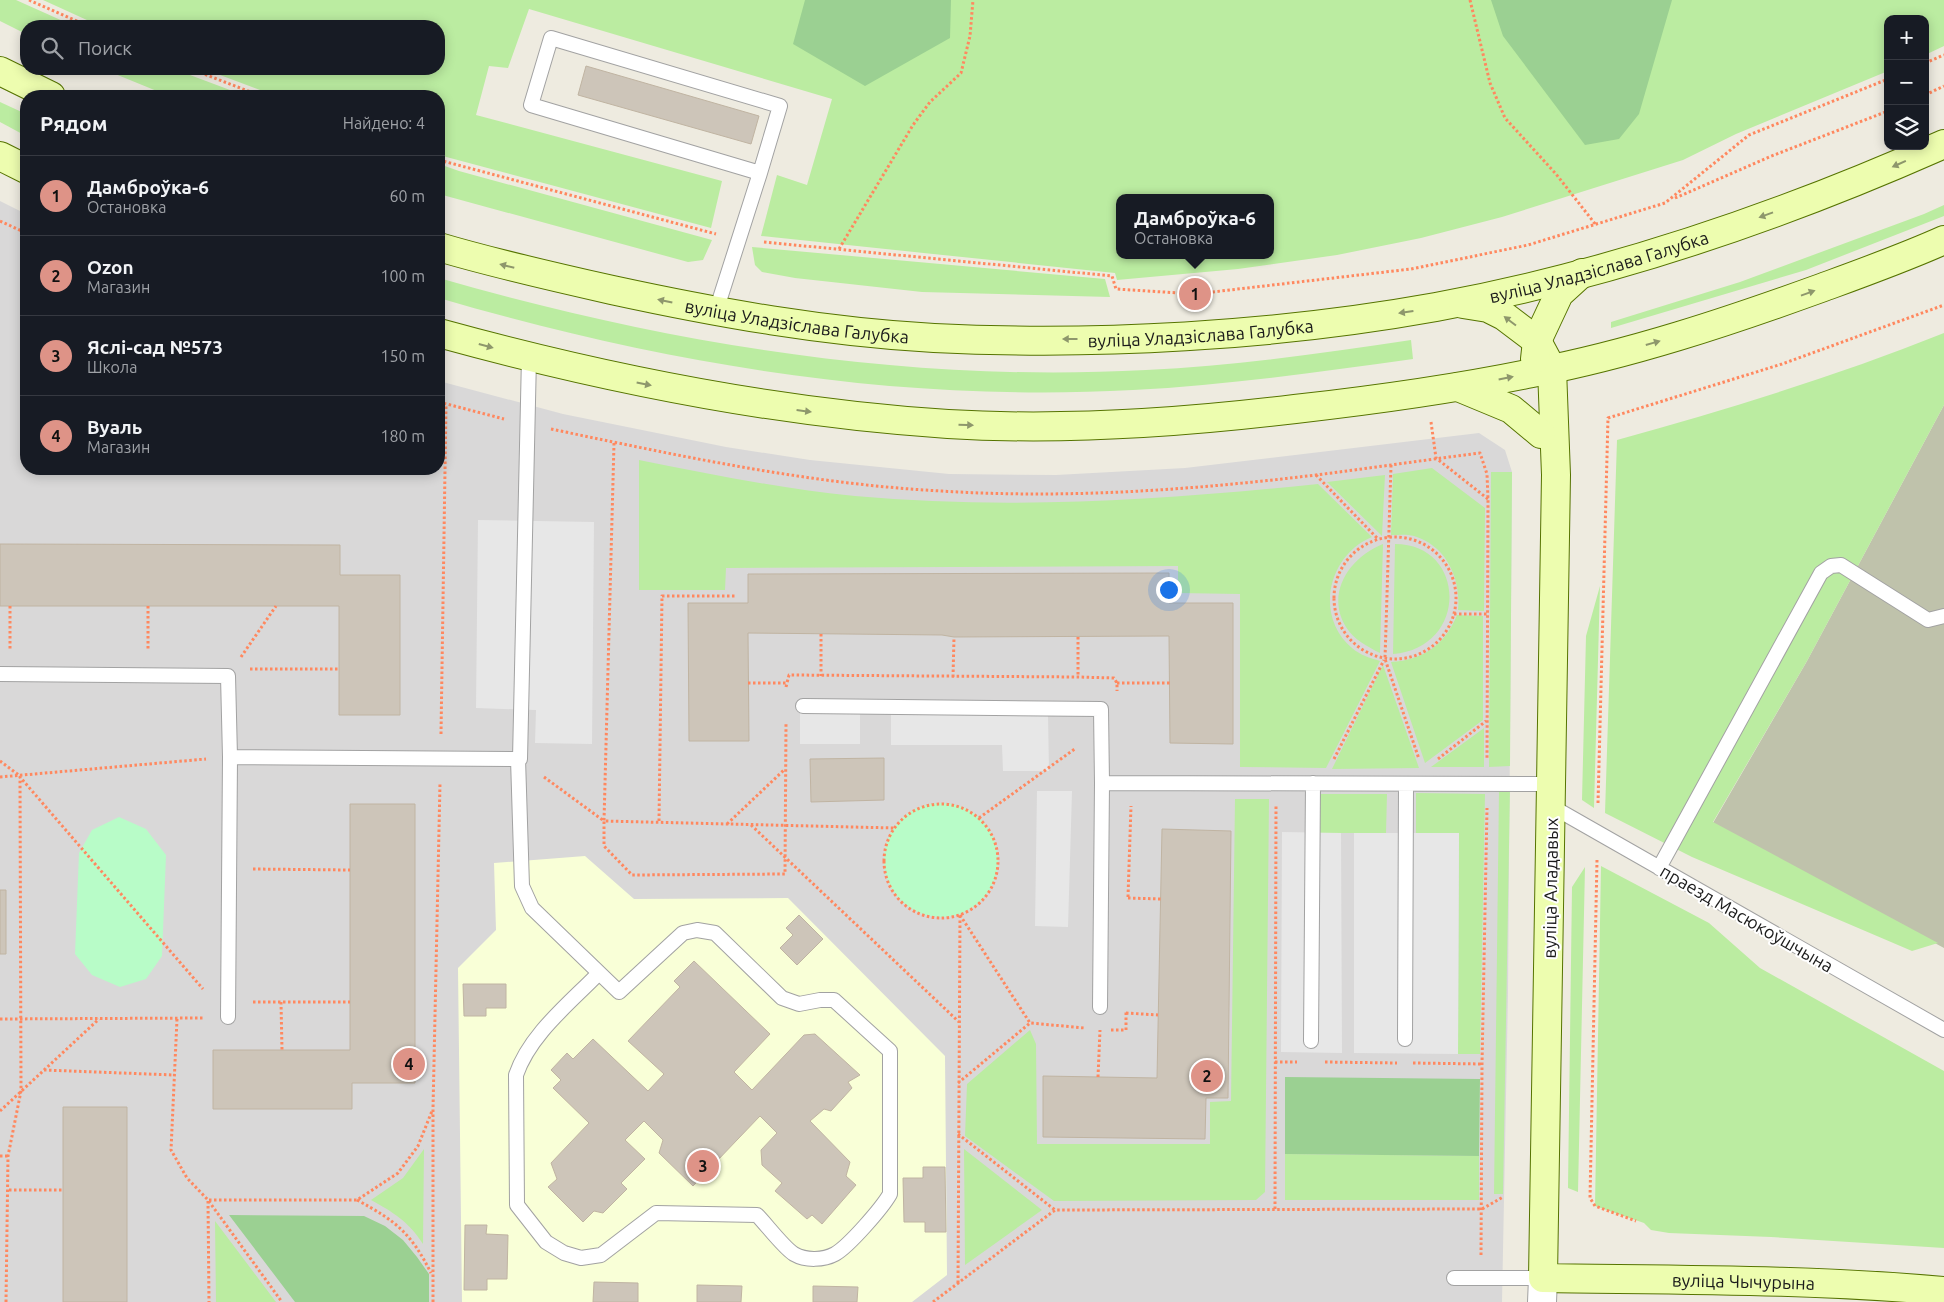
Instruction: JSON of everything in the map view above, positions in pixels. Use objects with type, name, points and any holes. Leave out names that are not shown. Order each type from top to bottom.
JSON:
[{"type":"main road","points":[[0,71],[39,90]]},
{"type":"main road","name":"вуліца Уладзіслава Галубка","points":[[445,249],[544,275],[716,311],[857,331],[932,338],[1085,339],[1264,330],[1341,322],[1454,303],[1582,273],[1739,225],[1879,173],[1944,144]]},
{"type":"main road","points":[[0,156],[20,166]]},
{"type":"main road","points":[[445,335],[634,382],[772,407],[898,420],[1004,426],[1149,423],[1238,416],[1458,387],[1543,371],[1632,349],[1760,310],[1944,240]]},
{"type":"main road","points":[[1537,341],[1559,294],[1582,273]]},
{"type":"main road","name":"вуліца Аладавых","points":[[1454,303],[1488,308],[1504,316],[1537,341],[1543,371],[1556,475],[1542,1290]]},
{"type":"main road","name":"вуліца Аладавых","points":[[1543,371],[1541,434],[1556,475]]},
{"type":"main road","points":[[1458,387],[1511,409],[1541,434]]},
{"type":"main road","name":"вуліца Чычурына","points":[[1542,1290],[1742,1280],[1944,1291]]},
{"type":"lane","points":[[716,311],[740,240],[760,173],[780,106],[551,38],[531,104],[760,173]]},
{"type":"lane","points":[[529,357],[519,759],[522,886],[532,908],[599,972],[619,992],[683,933],[697,930],[715,933],[782,998],[799,1004],[820,1000],[834,1000],[890,1051],[890,1194],[883,1206],[836,1253],[823,1259],[808,1258],[794,1254],[757,1214],[656,1213],[601,1255],[581,1258],[564,1253],[546,1242],[530,1225],[517,1206],[516,1075],[521,1060],[531,1044],[599,972]]},
{"type":"lane","points":[[1659,868],[1821,573],[1831,566],[1841,565],[1928,620],[1944,616]]},
{"type":"lane","points":[[5,674],[148,676],[231,672],[228,1017]]},
{"type":"lane","points":[[803,706],[1101,709],[1100,1007]]},
{"type":"lane","points":[[230,757],[519,759]]},
{"type":"lane","points":[[1102,783],[1487,784],[1551,795]]},
{"type":"lane","points":[[1311,1041],[1313,783]]},
{"type":"lane","points":[[1405,1039],[1406,784]]},
{"type":"lane","name":"праезд Масюкоўшчына","points":[[1551,795],[1597,833],[1944,1030]]},
{"type":"lane","points":[[1454,1278],[1481,1278],[1542,1290]]},
{"type":"path","points":[[30,0],[75,20]]},
{"type":"path","points":[[839,249],[913,125],[930,102],[961,73],[970,36],[973,0]]},
{"type":"path","points":[[1470,0],[1490,83],[1505,118],[1556,174],[1596,226]]},
{"type":"path","points":[[1929,62],[1944,56]]},
{"type":"path","points":[[206,75],[245,90]]},
{"type":"path","points":[[1672,199],[1749,135],[1884,81]]},
{"type":"path","points":[[1929,93],[1944,86]]},
{"type":"path","points":[[445,162],[740,240],[1112,276],[1116,289],[1195,294],[1373,274],[1458,261],[1528,245],[1596,226],[1672,199],[1884,113]]},
{"type":"path","points":[[0,221],[20,230]]},
{"type":"path","points":[[1636,1221],[1595,1206],[1590,1198],[1608,418],[1782,364],[1944,305]]},
{"type":"path","points":[[445,475],[446,404],[527,424],[778,474],[863,485],[942,491],[1015,494],[1108,492],[1196,487],[1316,475],[1480,453],[1487,474],[1488,499],[1487,784],[1482,1064],[1481,1278]]},
{"type":"path","points":[[614,442],[604,846],[632,875],[785,874],[784,770],[786,722]]},
{"type":"path","points":[[1436,458],[1488,499]]},
{"type":"path","points":[[1391,465],[1385,659],[1419,761]]},
{"type":"path","points":[[433,1302],[433,1110],[445,475]]},
{"type":"path","points":[[1316,475],[1378,538]]},
{"type":"path","points":[[1388,537],[1408,538],[1426,545],[1441,557],[1451,574],[1456,592],[1454,614],[1448,629],[1436,643],[1421,653],[1404,659],[1385,659],[1365,652],[1349,639],[1337,622],[1333,602],[1335,581],[1346,562],[1360,548],[1378,538],[1388,537]]},
{"type":"path","points":[[659,821],[662,596],[735,596]]},
{"type":"path","points":[[5,674],[10,606]]},
{"type":"path","points":[[148,606],[148,676]]},
{"type":"path","points":[[231,672],[276,606]]},
{"type":"path","points":[[1454,614],[1487,614]]},
{"type":"path","points":[[821,634],[821,676]]},
{"type":"path","points":[[953,677],[954,637]]},
{"type":"path","points":[[1078,637],[1078,677]]},
{"type":"path","points":[[1333,762],[1385,659]]},
{"type":"path","points":[[231,672],[339,669]]},
{"type":"path","points":[[786,692],[786,683],[789,676],[1114,678]]},
{"type":"path","points":[[748,683],[786,683]]},
{"type":"path","points":[[1117,683],[1170,683]]},
{"type":"path","points":[[1437,760],[1486,722]]},
{"type":"path","points":[[979,818],[1101,730]]},
{"type":"path","points":[[0,777],[20,777],[230,757]]},
{"type":"path","points":[[519,759],[604,821],[894,828]]},
{"type":"path","points":[[0,761],[20,777],[228,1017]]},
{"type":"path","points":[[727,824],[784,770]]},
{"type":"path","points":[[6,1302],[8,1156],[21,1091],[20,777]]},
{"type":"path","points":[[939,803],[957,806],[979,818],[995,842],[998,857],[996,872],[987,894],[975,907],[960,915],[942,918],[924,915],[910,909],[898,899],[890,887],[883,861],[886,843],[894,828],[906,815],[922,807],[939,803]]},
{"type":"path","points":[[1128,908],[1131,803]]},
{"type":"path","points":[[1275,1209],[1276,803]]},
{"type":"path","points":[[751,825],[960,1022]]},
{"type":"path","points":[[229,869],[350,870]]},
{"type":"path","points":[[1128,898],[1161,899]]},
{"type":"path","points":[[958,1283],[960,915]]},
{"type":"path","points":[[960,915],[1030,1023]]},
{"type":"path","points":[[228,1002],[350,1002]]},
{"type":"path","points":[[281,1002],[282,1050]]},
{"type":"path","points":[[958,1083],[1030,1023],[1126,1030],[1126,1004]]},
{"type":"path","points":[[1126,1014],[1158,1015]]},
{"type":"path","points":[[0,1019],[177,1019],[228,1017]]},
{"type":"path","points":[[0,1111],[99,1019]]},
{"type":"path","points":[[177,1019],[171,1150],[187,1178],[208,1200],[282,1302]]},
{"type":"path","points":[[1098,1076],[1100,1029]]},
{"type":"path","points":[[1275,1062],[1304,1062]]},
{"type":"path","points":[[1324,1062],[1400,1063]]},
{"type":"path","points":[[1409,1063],[1482,1064]]},
{"type":"path","points":[[44,1070],[174,1075]]},
{"type":"path","points":[[357,1200],[398,1172],[418,1146],[433,1110]]},
{"type":"path","points":[[958,1134],[1055,1210]]},
{"type":"path","points":[[0,1156],[8,1156]]},
{"type":"path","points":[[9,1190],[63,1190]]},
{"type":"path","points":[[933,1302],[1055,1210],[1482,1209],[1503,1197]]},
{"type":"path","points":[[208,1200],[357,1200],[386,1216],[406,1232],[419,1248],[432,1274]]},
{"type":"path","points":[[208,1200],[209,1302]]},
{"type":"shaded area","points":[[0,201],[20,211],[20,475],[445,475],[445,383],[563,414],[726,447],[810,460],[949,474],[1056,475],[1185,468],[1479,433],[1505,450],[1512,472],[1508,993],[1502,1302],[0,1302]]},
{"type":"shaded area","points":[[1944,405],[1944,948],[1713,823],[1807,661]]},
{"type":"shaded area","points":[[478,520],[594,522],[592,744],[535,743],[536,710],[476,708]]},
{"type":"shaded area","points":[[800,712],[860,712],[860,744],[800,744]]},
{"type":"shaded area","points":[[891,715],[1048,715],[1049,771],[1003,771],[1002,745],[891,745]]},
{"type":"shaded area","points":[[1037,791],[1072,791],[1068,927],[1035,926]]},
{"type":"shaded area","points":[[1282,832],[1341,833],[1342,1053],[1281,1052]]},
{"type":"shaded area","points":[[1354,833],[1459,833],[1458,1054],[1354,1053]]},
{"type":"shaded area","points":[[585,856],[634,899],[788,898],[945,1056],[947,1275],[912,1302],[462,1302],[458,968],[496,930],[494,863]]},
{"type":"green space","points":[[0,0],[16,0],[61,20],[20,20],[20,31],[0,21]]},
{"type":"green space","points":[[43,0],[1944,0],[1944,46],[1929,53],[1929,15],[1884,15],[1884,73],[1736,134],[1683,160],[1502,217],[1421,238],[1337,255],[1238,269],[1117,280],[1115,273],[761,236],[777,175],[807,185],[832,99],[529,9],[508,68],[489,66],[476,115],[722,181],[711,228],[445,157],[445,90],[260,90],[220,75],[445,75],[445,20],[87,20]]},
{"type":"green space","points":[[805,0],[951,0],[950,38],[865,86],[793,44]]},
{"type":"green space","points":[[1491,0],[1672,0],[1639,114],[1619,139],[1585,145],[1503,36]]},
{"type":"green space","points":[[118,75],[190,75],[230,90],[154,90]]},
{"type":"green space","points":[[0,102],[20,111],[20,133],[0,122]]},
{"type":"green space","points":[[445,166],[712,240],[703,260],[688,262],[445,196]]},
{"type":"green space","points":[[1944,205],[1944,216],[1806,270],[1611,328],[1611,322],[1740,282]]},
{"type":"green space","points":[[752,247],[1105,279],[1110,297],[922,292],[795,278],[762,272],[755,265]]},
{"type":"green space","points":[[445,280],[613,322],[700,340],[789,354],[877,364],[967,370],[1056,372],[1146,370],[1246,362],[1411,340],[1413,359],[1308,373],[1168,388],[1045,392],[957,390],[869,384],[782,374],[695,360],[609,342],[445,300]]},
{"type":"green space","points":[[1944,333],[1944,405],[1807,661],[1713,822],[1938,943],[1912,951],[1692,857],[1605,813],[1617,440],[1782,391],[1904,349]]},
{"type":"green space","points":[[639,460],[746,481],[800,489],[855,496],[913,500],[1029,503],[1144,499],[1318,484],[1372,537],[1357,546],[1345,557],[1336,572],[1331,587],[1330,604],[1333,620],[1340,635],[1355,650],[1380,661],[1326,768],[1240,767],[1240,594],[1178,593],[1178,566],[726,568],[725,590],[639,590]]},
{"type":"green space","points":[[1432,468],[1485,508],[1484,611],[1458,610],[1457,587],[1450,565],[1435,547],[1414,536],[1391,535],[1393,474]]},
{"type":"green space","points":[[1491,472],[1512,472],[1510,766],[1489,767]]},
{"type":"green space","points":[[1385,475],[1382,536],[1327,482]]},
{"type":"green space","points":[[1383,544],[1380,653],[1361,642],[1349,631],[1340,614],[1338,602],[1344,578],[1351,567],[1371,550]]},
{"type":"green space","points":[[1395,544],[1419,548],[1436,560],[1446,577],[1450,597],[1446,617],[1436,634],[1418,648],[1393,654]]},
{"type":"green space","points":[[1600,586],[1594,808],[1582,800],[1586,636]]},
{"type":"green space","points":[[1457,615],[1483,616],[1483,720],[1425,763],[1391,662],[1413,658],[1432,649],[1446,635]]},
{"type":"green space","points":[[1383,665],[1419,768],[1332,769]]},
{"type":"green space","points":[[1484,728],[1484,767],[1431,767]]},
{"type":"green space","points":[[1510,788],[1503,1194],[1494,1194],[1499,789]]},
{"type":"green space","points":[[1416,793],[1485,794],[1480,1054],[1458,1054],[1459,834],[1416,833]]},
{"type":"green space","points":[[1320,794],[1387,794],[1386,833],[1319,833]]},
{"type":"green space","points":[[1235,799],[1269,799],[1265,1192],[1256,1200],[1054,1201],[965,1136],[967,1084],[1030,1030],[1036,1044],[1037,1144],[1210,1144],[1210,1102],[1231,1101]]},
{"type":"green space","points":[[941,803],[963,808],[981,820],[993,838],[998,860],[993,882],[981,900],[963,912],[941,917],[919,912],[901,900],[889,882],[884,860],[889,838],[901,820],[919,808]]},
{"type":"green space","points":[[119,817],[146,829],[166,855],[162,956],[146,979],[120,987],[92,975],[75,954],[79,853],[92,830]]},
{"type":"green space","points":[[1601,866],[1709,923],[1760,968],[1944,1071],[1944,1248],[1771,1237],[1669,1233],[1651,1230],[1644,1223],[1595,1206]]},
{"type":"green space","points":[[1585,867],[1578,1192],[1568,1188],[1572,887]]},
{"type":"green space","points":[[1285,1077],[1480,1079],[1479,1156],[1285,1154]]},
{"type":"green space","points":[[424,1149],[423,1244],[418,1236],[400,1218],[371,1200],[403,1178]]},
{"type":"green space","points":[[964,1149],[1042,1210],[965,1265]]},
{"type":"green space","points":[[1285,1154],[1479,1156],[1479,1200],[1285,1200]]},
{"type":"green space","points":[[229,1215],[364,1216],[385,1226],[403,1240],[417,1257],[429,1274],[429,1302],[295,1302]]},
{"type":"green space","points":[[215,1221],[276,1302],[216,1302]]},
{"type":"building","points":[[586,66],[759,116],[751,144],[578,95]]},
{"type":"building","points":[[0,544],[340,545],[340,575],[400,575],[400,715],[339,715],[339,606],[0,606]]},
{"type":"building","points":[[1169,573],[1169,603],[1233,603],[1233,744],[1170,743],[1169,636],[954,637],[942,635],[748,633],[749,741],[689,741],[688,603],[748,603],[748,574]]},
{"type":"building","points":[[884,758],[884,800],[811,802],[810,759]]},
{"type":"building","points":[[350,804],[415,804],[415,1083],[352,1083],[352,1109],[213,1109],[213,1050],[350,1050]]},
{"type":"building","points":[[1162,829],[1231,831],[1228,1098],[1206,1098],[1205,1139],[1043,1137],[1043,1076],[1157,1078]]},
{"type":"building","points":[[0,890],[6,890],[6,954],[0,954]]},
{"type":"building","points":[[799,915],[823,939],[797,965],[780,948],[793,935],[786,928]]},
{"type":"building","points":[[694,961],[770,1034],[734,1072],[752,1090],[804,1035],[815,1034],[860,1075],[848,1082],[852,1088],[831,1111],[824,1109],[810,1121],[850,1162],[846,1176],[856,1185],[822,1224],[812,1215],[807,1219],[775,1191],[782,1183],[762,1165],[761,1150],[777,1133],[760,1116],[693,1186],[659,1153],[663,1140],[644,1121],[625,1140],[645,1159],[621,1183],[627,1189],[603,1213],[594,1211],[583,1222],[548,1187],[557,1179],[551,1163],[589,1123],[553,1088],[561,1080],[551,1070],[567,1053],[573,1059],[593,1039],[648,1091],[664,1074],[628,1041],[680,987],[674,981]]},
{"type":"building","points":[[463,984],[506,984],[506,1008],[486,1008],[486,1016],[464,1016]]},
{"type":"building","points":[[63,1107],[127,1107],[127,1302],[63,1302]]},
{"type":"building","points":[[923,1167],[945,1167],[946,1232],[925,1232],[925,1222],[904,1222],[903,1178],[923,1178]]},
{"type":"building","points":[[465,1225],[487,1225],[486,1234],[508,1235],[507,1279],[487,1279],[487,1290],[464,1290]]},
{"type":"building","points":[[594,1282],[638,1283],[638,1302],[593,1302]]},
{"type":"building","points":[[697,1285],[742,1286],[741,1302],[697,1302]]},
{"type":"building","points":[[813,1286],[858,1287],[857,1302],[813,1302]]},
{"type":"place","name":"Дамброўка-6","points":[[1195,294]]},
{"type":"place","name":"Вуаль","points":[[409,1064]]},
{"type":"place","name":"Ozon","points":[[1207,1076]]},
{"type":"place","name":"Яслі-сад №573","points":[[703,1166]]}]
